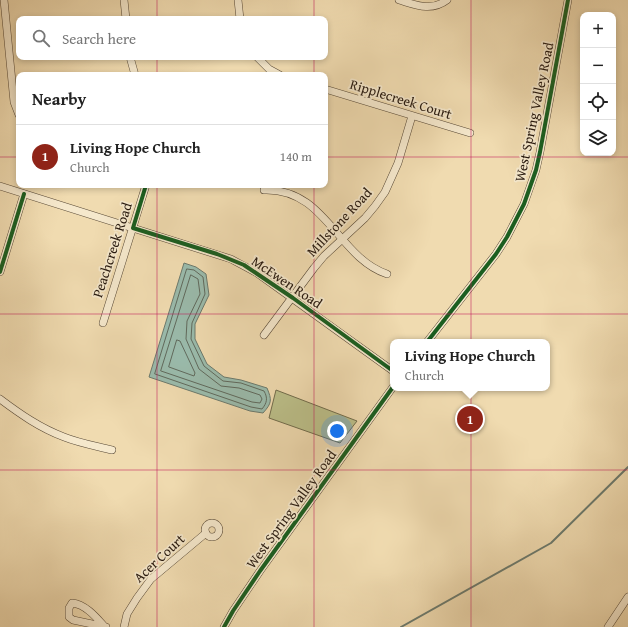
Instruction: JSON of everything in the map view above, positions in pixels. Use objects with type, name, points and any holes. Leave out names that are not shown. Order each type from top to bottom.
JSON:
[{"type":"street","points":[[4,0],[14,102],[16,107]]},
{"type":"street","points":[[124,0],[126,16]]},
{"type":"street","points":[[238,0],[240,16]]},
{"type":"street","points":[[398,0],[419,6],[430,7],[441,4],[447,0]]},
{"type":"street","name":"West Spring Valley Road","points":[[429,339],[496,254],[507,237],[524,204],[536,170],[540,152],[568,0]]},
{"type":"street","points":[[131,60],[133,72]]},
{"type":"street","points":[[260,60],[274,72]]},
{"type":"street","name":"Ripplecreek Court","points":[[328,90],[470,133]]},
{"type":"street","name":"Millstone Road","points":[[264,336],[319,262],[365,218],[385,192],[398,162],[412,116]]},
{"type":"street","name":"McEwen Road","points":[[0,186],[231,259],[257,273],[390,369]]},
{"type":"street","name":"Peachcreek Road","points":[[103,323],[145,188]]},
{"type":"street","points":[[264,190],[280,190],[301,199],[312,206],[361,259],[368,265],[386,274]]},
{"type":"street","points":[[0,272],[24,194]]},
{"type":"street","name":"West Spring Valley Road","points":[[224,627],[232,611],[260,571],[391,391]]},
{"type":"street","points":[[0,399],[19,414],[37,425],[64,437],[112,450]]},
{"type":"street","name":"Acer Court","points":[[124,627],[127,614],[151,579],[206,533]]},
{"type":"street","points":[[608,627],[628,597]]},
{"type":"street","points":[[72,603],[78,603],[96,617],[105,627],[73,620],[69,617],[69,608],[72,603]]},
{"type":"green space","points":[[276,390],[357,421],[340,443],[269,418]]},
{"type":"water","points":[[184,263],[196,267],[206,274],[209,295],[195,324],[195,339],[207,364],[224,377],[241,380],[267,388],[270,396],[270,404],[263,413],[250,411],[149,377]]},
{"type":"waterway","points":[[401,627],[551,543],[628,467]]},
{"type":"cycle path","points":[[429,339],[496,254],[507,237],[524,204],[536,170],[540,152],[568,0]]},
{"type":"cycle path","points":[[145,188],[133,228],[217,254],[244,265],[293,298],[390,369]]},
{"type":"cycle path","points":[[0,272],[24,194]]},
{"type":"cycle path","points":[[224,627],[260,571],[390,391]]},
{"type":"place","name":"Living Hope Church","points":[[470,419]]}]
